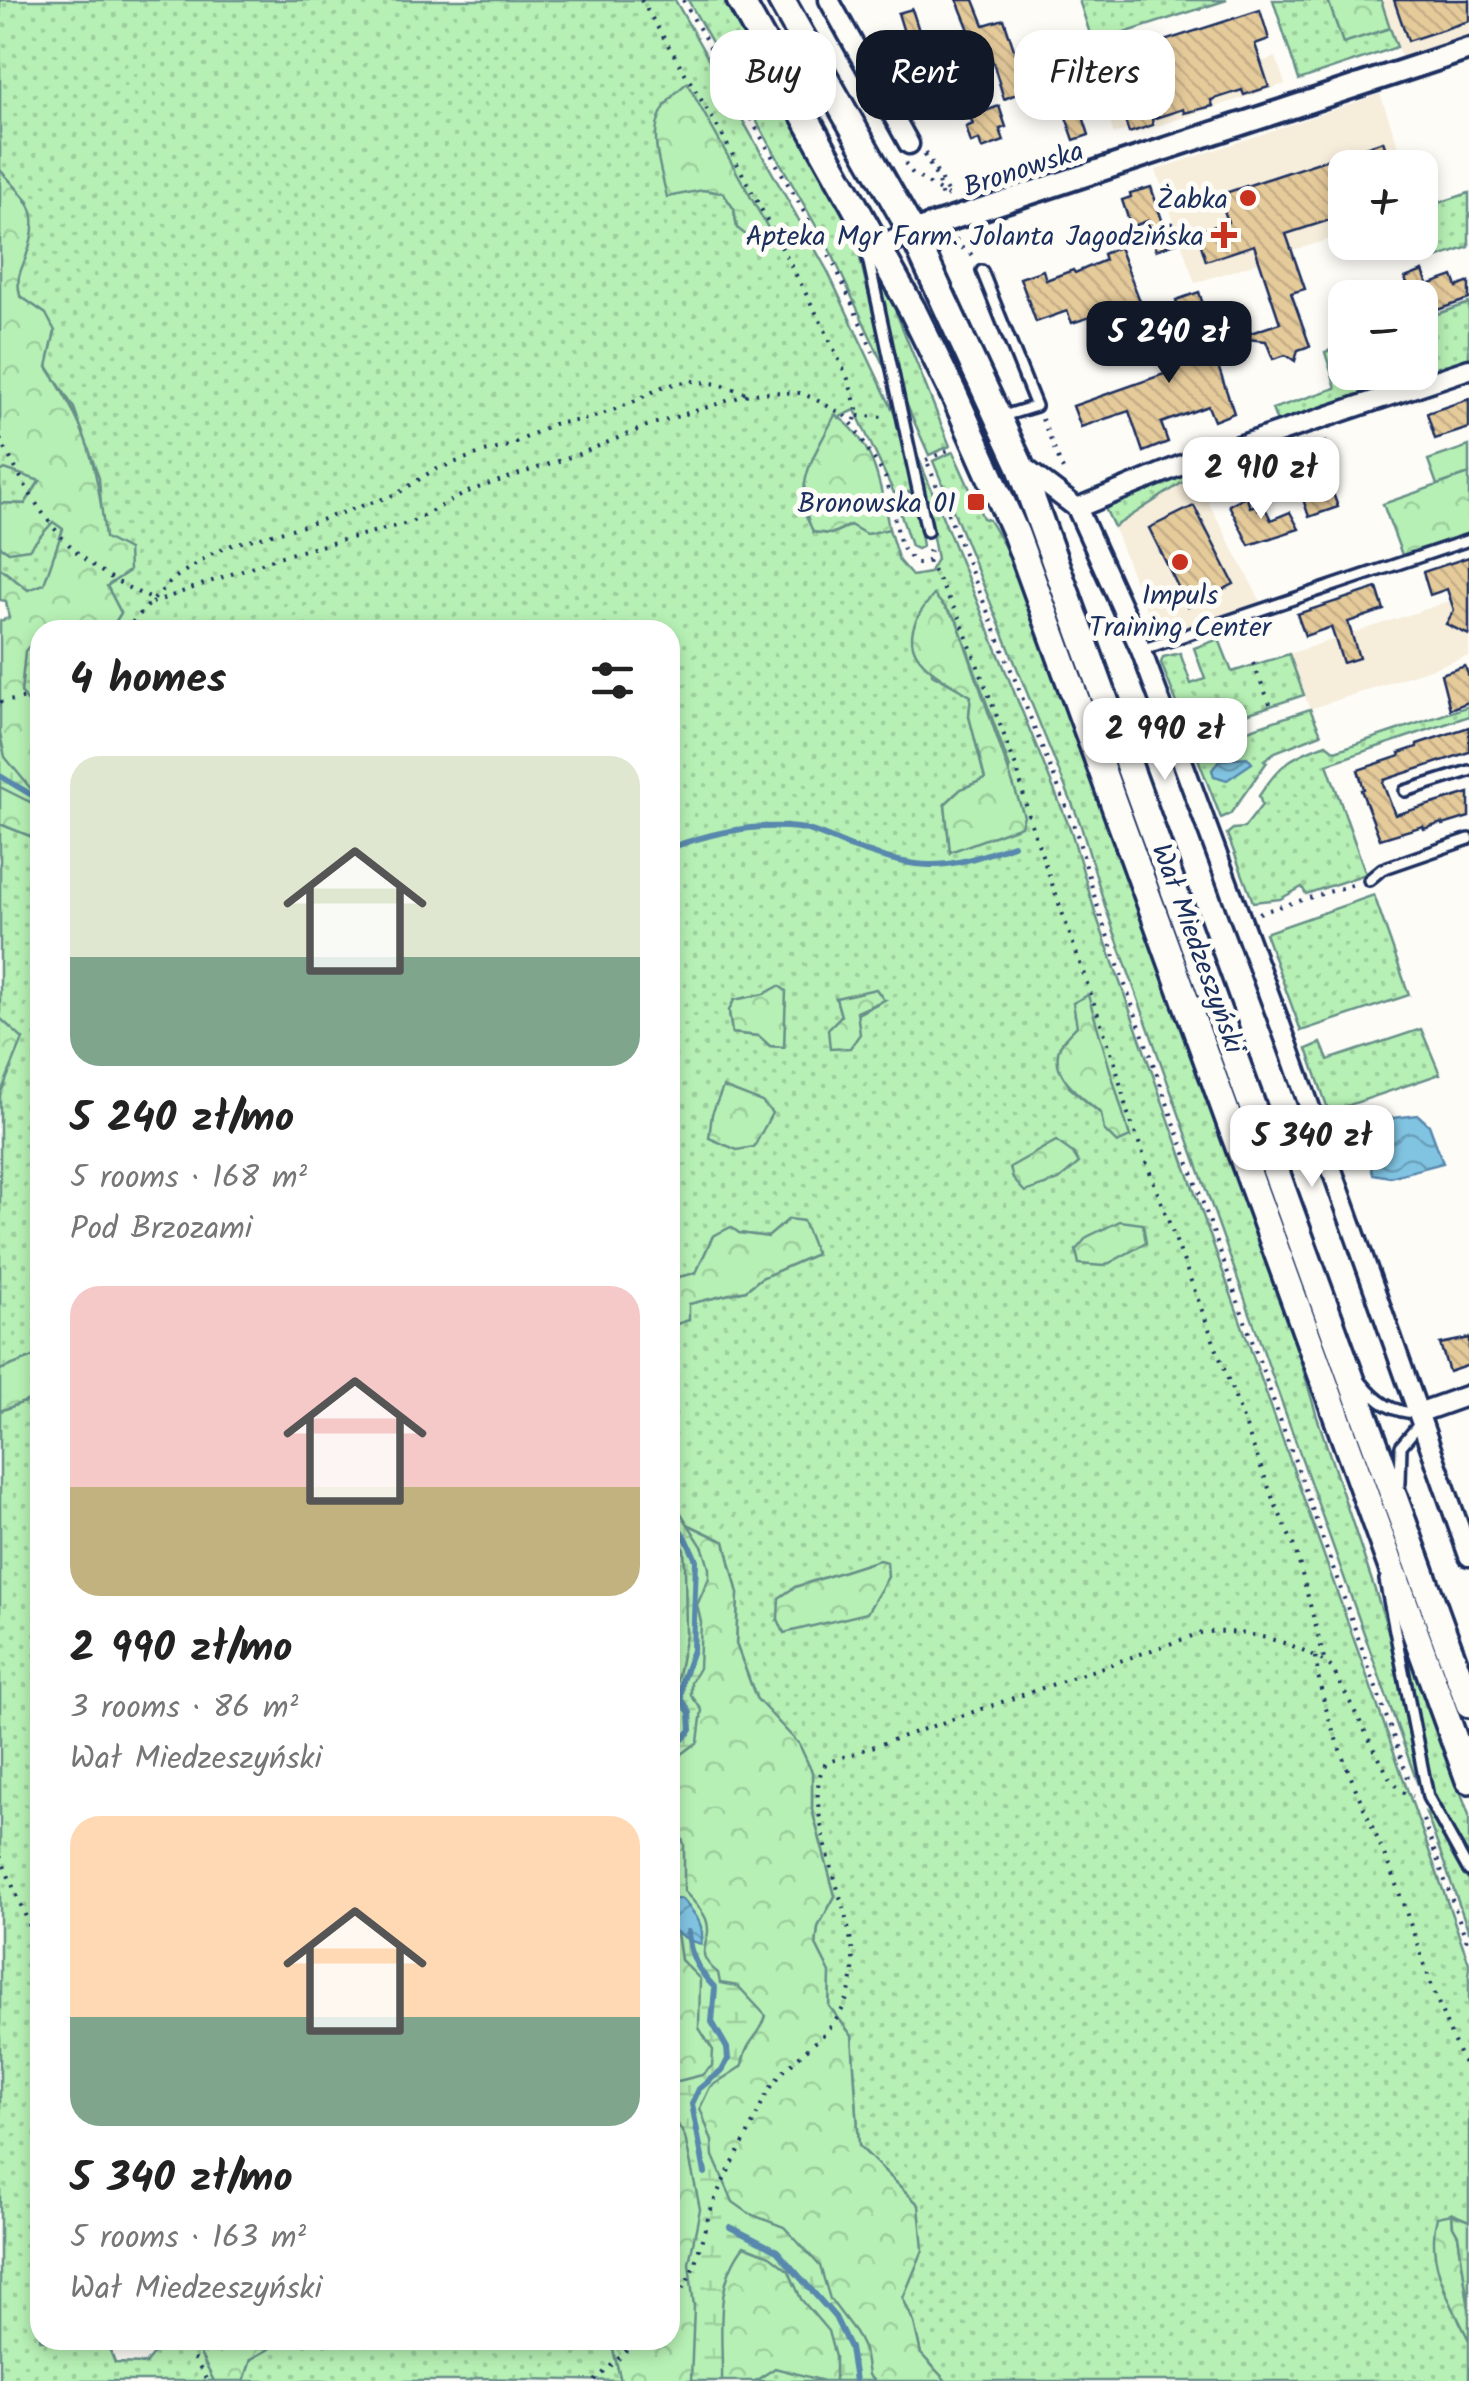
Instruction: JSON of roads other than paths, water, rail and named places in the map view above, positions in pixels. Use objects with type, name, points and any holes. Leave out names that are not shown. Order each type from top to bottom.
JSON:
[{"type":"main road","name":"Wał Miedzeszyński","points":[[740,0],[880,248],[956,398],[1016,534],[1469,1780]]},
{"type":"main road","name":"Wał Miedzeszyński","points":[[782,0],[912,232],[1018,463],[1469,1704]]},
{"type":"street","points":[[829,0],[909,144]]},
{"type":"street","name":"Bronowska","points":[[880,248],[912,232],[1469,50]]},
{"type":"street","points":[[1077,508],[1182,464],[1469,368]]},
{"type":"street","points":[[1018,463],[1077,508],[1142,650],[1469,1556]]},
{"type":"street","points":[[1420,1417],[1469,1396]]},
{"type":"lane","points":[[857,207],[928,531]]},
{"type":"lane","points":[[982,270],[1036,406],[999,417]]},
{"type":"lane","points":[[1142,650],[1469,540]]},
{"type":"lane","points":[[1405,791],[1469,771]]},
{"type":"lane","points":[[1368,880],[1382,869],[1469,839]]},
{"type":"lane","points":[[1345,1362],[1372,1396],[1386,1406],[1420,1417],[1401,1446],[1398,1463],[1402,1520]]},
{"type":"lane","points":[[1372,1513],[1428,1798],[1469,1871]]},
{"type":"water","points":[[1247,757],[1252,763],[1227,780],[1214,776],[1212,770],[1219,760]]},
{"type":"water","points":[[1418,1115],[1429,1125],[1443,1163],[1390,1177],[1373,1174],[1360,1134],[1385,1119]]},
{"type":"water","points":[[680,1899],[695,1914],[702,1930],[701,1944],[680,1934]]},
{"type":"waterway","points":[[0,776],[30,794]]},
{"type":"waterway","points":[[680,845],[749,828],[782,827],[804,829],[895,860],[931,865],[967,860],[1013,845]]},
{"type":"waterway","points":[[680,1530],[696,1560],[693,1650],[682,1681],[681,1698],[690,1713],[691,1730],[680,1741]]},
{"type":"waterway","points":[[688,1932],[696,1963],[715,1988],[712,2022],[727,2048],[728,2059],[723,2069],[699,2089],[692,2104],[705,2173]]},
{"type":"waterway","points":[[730,2227],[777,2251],[835,2317],[850,2348],[855,2381]]},
{"type":"place","name":"Żabka","points":[[1248,198]]},
{"type":"place","name":"Apteka Mgr Farm. Jolanta Jagodzińska","points":[[1224,235]]},
{"type":"place","name":"Bronowska 01","points":[[976,502]]},
{"type":"place","name":"Impuls Training Center","points":[[1180,562]]}]
